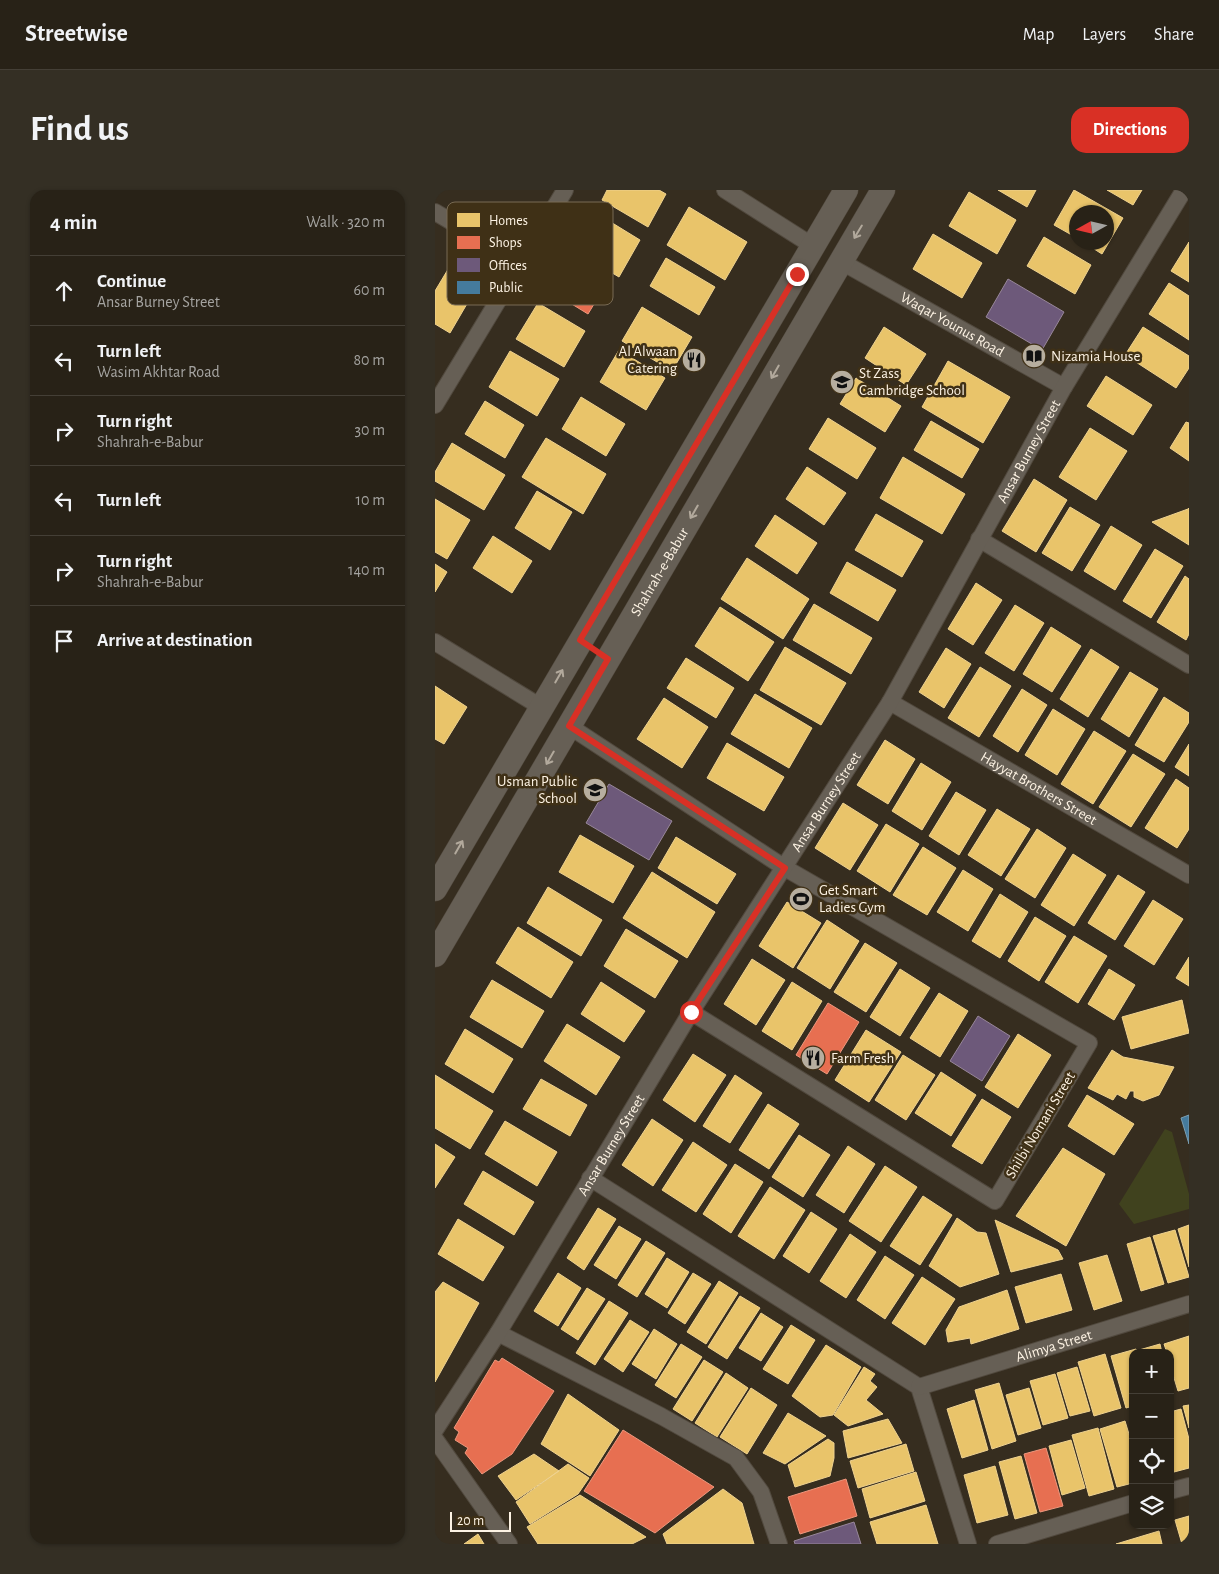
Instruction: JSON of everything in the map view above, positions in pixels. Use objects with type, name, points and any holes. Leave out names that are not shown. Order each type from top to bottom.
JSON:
[{"type":"main road","points":[[435,889],[846,190]]},
{"type":"main road","name":"Shahrah-e-Babur","points":[[435,955],[883,190]]},
{"type":"main road","points":[[580,640],[608,659]]},
{"type":"street","points":[[558,202],[565,190]]},
{"type":"street","points":[[725,190],[813,246]]},
{"type":"street","name":"Ansar Burney Street","points":[[435,1430],[498,1333],[691,1012],[890,702],[1064,388],[1184,190]]},
{"type":"street","points":[[435,212],[447,219]]},
{"type":"street","name":"Waqar Younus Road","points":[[840,261],[1064,388]]},
{"type":"street","points":[[435,405],[496,305]]},
{"type":"street","points":[[979,539],[1189,665]]},
{"type":"street","points":[[435,642],[541,707]]},
{"type":"street","name":"Hayyat Brothers Street","points":[[890,702],[1189,875]]},
{"type":"street","points":[[569,726],[785,868]]},
{"type":"street","name":"Shilbi Nomani Street","points":[[691,1012],[995,1201],[1089,1043],[785,868]]},
{"type":"street","points":[[590,1178],[919,1388],[968,1544]]},
{"type":"street","name":"Alimya Street","points":[[919,1388],[1189,1304]]},
{"type":"street","points":[[498,1333],[661,1416],[736,1458],[761,1492],[779,1544]]},
{"type":"street","points":[[435,1439],[509,1544]]},
{"type":"street","points":[[1174,1491],[1189,1486]]},
{"type":"street","points":[[997,1544],[1129,1504]]},
{"type":"green space","points":[[1165,1129],[1172,1132],[1189,1194],[1189,1209],[1134,1224],[1119,1204]]},
{"type":"building: Homes","points":[[607,190],[659,190],[666,194],[648,227],[613,206],[613,202],[602,200]]},
{"type":"building: Homes","points":[[998,190],[1036,190],[1027,207]]},
{"type":"building: Homes","points":[[1074,190],[1100,205],[1069,205],[1069,233],[1054,225]]},
{"type":"building: Homes","points":[[1107,190],[1142,190],[1133,205]]},
{"type":"building: Homes","points":[[969,192],[1016,220],[997,254],[949,226]]},
{"type":"building: Homes","points":[[689,207],[747,242],[725,280],[667,245]]},
{"type":"building: Homes","points":[[1114,213],[1123,218],[1114,233]]},
{"type":"building: Homes","points":[[613,223],[640,240],[619,277],[613,273]]},
{"type":"building: Homes","points":[[933,234],[982,263],[962,298],[913,269]]},
{"type":"building: Homes","points":[[1044,237],[1091,265],[1075,294],[1027,266]]},
{"type":"building: Homes","points":[[1189,242],[1189,282],[1171,271]]},
{"type":"building: Homes","points":[[1096,250],[1104,250],[1102,254]]},
{"type":"building: Homes","points":[[666,258],[715,287],[699,315],[650,286]]},
{"type":"building: Homes","points":[[447,271],[447,305],[466,305],[450,333],[435,324],[435,291]]},
{"type":"building: Homes","points":[[1169,283],[1189,296],[1189,340],[1149,314]]},
{"type":"building: Homes","points":[[537,305],[541,305],[585,331],[564,367],[516,339]]},
{"type":"building: Homes","points":[[642,307],[692,337],[672,371],[622,341]]},
{"type":"building: Homes","points":[[884,327],[926,354],[906,385],[865,358]]},
{"type":"building: Homes","points":[[1143,327],[1189,356],[1189,368],[1176,388],[1125,355]]},
{"type":"building: Homes","points":[[619,350],[665,378],[646,410],[600,382]]},
{"type":"building: Homes","points":[[510,351],[559,379],[537,416],[489,387]]},
{"type":"building: Homes","points":[[948,361],[1010,397],[983,443],[922,407]]},
{"type":"building: Homes","points":[[1106,376],[1152,405],[1133,435],[1087,406]]},
{"type":"building: Homes","points":[[856,378],[901,406],[885,432],[840,404]]},
{"type":"building: Homes","points":[[581,397],[625,424],[606,456],[562,429]]},
{"type":"building: Homes","points":[[485,401],[524,425],[505,458],[465,434]]},
{"type":"building: Homes","points":[[828,418],[876,448],[857,479],[809,449]]},
{"type":"building: Homes","points":[[931,421],[979,449],[962,478],[914,450]]},
{"type":"building: Homes","points":[[1186,422],[1189,423],[1189,461],[1170,448]]},
{"type":"building: Homes","points":[[1090,428],[1127,451],[1096,500],[1059,477]]},
{"type":"building: Homes","points":[[546,438],[606,474],[583,514],[522,477]]},
{"type":"building: Homes","points":[[452,443],[505,475],[484,510],[435,481],[435,472]]},
{"type":"building: Homes","points":[[903,457],[965,494],[942,534],[880,498]]},
{"type":"building: Homes","points":[[807,467],[846,493],[824,525],[786,499]]},
{"type":"building: Homes","points":[[1034,479],[1067,500],[1036,552],[1002,531]]},
{"type":"building: Homes","points":[[537,491],[572,512],[550,550],[515,528]]},
{"type":"building: Homes","points":[[435,499],[470,520],[447,559],[435,552]]},
{"type":"building: Homes","points":[[1070,507],[1100,525],[1072,571],[1042,553]]},
{"type":"building: Homes","points":[[1188,509],[1189,545],[1152,522]]},
{"type":"building: Homes","points":[[876,514],[923,541],[902,577],[855,550]]},
{"type":"building: Homes","points":[[775,515],[817,543],[797,574],[755,546]]},
{"type":"building: Homes","points":[[1111,526],[1142,545],[1115,590],[1084,571]]},
{"type":"building: Homes","points":[[493,536],[532,561],[512,593],[473,568]]},
{"type":"building: Homes","points":[[1155,549],[1183,566],[1151,618],[1123,601]]},
{"type":"building: Homes","points":[[747,558],[809,599],[783,639],[721,599]]},
{"type":"building: Homes","points":[[847,562],[896,590],[878,621],[830,593]]},
{"type":"building: Homes","points":[[435,564],[447,572],[435,592]]},
{"type":"building: Homes","points":[[1185,576],[1189,579],[1189,634],[1186,640],[1157,622]]},
{"type":"building: Homes","points":[[976,583],[1002,600],[973,645],[948,629]]},
{"type":"building: Homes","points":[[814,604],[872,638],[851,674],[793,640]]},
{"type":"building: Homes","points":[[1015,605],[1044,623],[1014,671],[985,653]]},
{"type":"building: Homes","points":[[720,607],[774,642],[748,681],[695,646]]},
{"type":"building: Homes","points":[[1051,627],[1081,646],[1052,692],[1023,674]]},
{"type":"building: Homes","points":[[785,647],[846,683],[821,725],[760,690]]},
{"type":"building: Homes","points":[[946,648],[971,664],[944,708],[919,692]]},
{"type":"building: Homes","points":[[1091,649],[1119,667],[1088,717],[1060,699]]},
{"type":"building: Homes","points":[[686,658],[734,688],[716,718],[667,688]]},
{"type":"building: Homes","points":[[980,667],[1011,686],[979,737],[948,718]]},
{"type":"building: Homes","points":[[1130,672],[1158,689],[1129,737],[1101,719]]},
{"type":"building: Homes","points":[[435,686],[467,707],[444,744],[435,739]]},
{"type":"building: Homes","points":[[1022,689],[1047,705],[1018,752],[993,736]]},
{"type":"building: Homes","points":[[755,694],[812,728],[789,768],[731,734]]},
{"type":"building: Homes","points":[[1164,697],[1189,713],[1189,722],[1164,762],[1135,745]]},
{"type":"building: Homes","points":[[664,698],[708,727],[682,768],[637,739]]},
{"type":"building: Homes","points":[[1053,709],[1085,729],[1057,775],[1025,755]]},
{"type":"building: Homes","points":[[1094,731],[1126,751],[1093,804],[1061,784]]},
{"type":"building: Homes","points":[[885,740],[915,759],[888,804],[857,785]]},
{"type":"building: Homes","points":[[727,743],[784,777],[764,811],[707,778]]},
{"type":"building: Homes","points":[[1189,744],[1189,776],[1175,767]]},
{"type":"building: Homes","points":[[1133,754],[1165,774],[1131,827],[1099,807]]},
{"type":"building: Homes","points":[[921,763],[951,782],[922,830],[892,811]]},
{"type":"building: Homes","points":[[1176,779],[1189,788],[1189,829],[1177,848],[1145,828]]},
{"type":"building: Homes","points":[[956,792],[986,810],[959,855],[929,836]]},
{"type":"building: Homes","points":[[843,803],[878,825],[850,870],[815,848]]},
{"type":"building: Homes","points":[[997,809],[1030,829],[1001,876],[968,855]]},
{"type":"building: Homes","points":[[886,824],[919,844],[890,892],[857,871]]},
{"type":"building: Homes","points":[[1037,829],[1066,848],[1035,898],[1005,879]]},
{"type":"building: Homes","points":[[580,835],[634,866],[613,903],[559,872]]},
{"type":"building: Homes","points":[[676,837],[736,874],[717,904],[658,868]]},
{"type":"building: Homes","points":[[923,847],[956,868],[927,915],[893,895]]},
{"type":"building: Homes","points":[[1073,854],[1106,875],[1074,926],[1041,905]]},
{"type":"building: Homes","points":[[963,870],[993,889],[968,931],[937,912]]},
{"type":"building: Homes","points":[[652,872],[715,912],[687,958],[623,918]]},
{"type":"building: Homes","points":[[1118,875],[1145,892],[1115,940],[1088,923]]},
{"type":"building: Homes","points":[[548,887],[602,920],[581,956],[527,923]]},
{"type":"building: Homes","points":[[1000,894],[1028,912],[1000,958],[972,941]]},
{"type":"building: Homes","points":[[1153,900],[1183,919],[1154,965],[1124,946]]},
{"type":"building: Homes","points":[[787,902],[821,923],[793,968],[759,946]]},
{"type":"building: Homes","points":[[1035,917],[1066,936],[1039,981],[1008,961]]},
{"type":"building: Homes","points":[[827,920],[859,941],[830,989],[797,968]]},
{"type":"building: Homes","points":[[518,927],[573,962],[551,998],[496,963]]},
{"type":"building: Homes","points":[[626,929],[678,961],[655,998],[604,966]]},
{"type":"building: Homes","points":[[1074,936],[1107,956],[1078,1003],[1045,982]]},
{"type":"building: Homes","points":[[865,943],[897,963],[866,1012],[834,992]]},
{"type":"building: Homes","points":[[1189,957],[1189,986],[1176,978]]},
{"type":"building: Homes","points":[[752,959],[785,980],[756,1025],[724,1004]]},
{"type":"building: Homes","points":[[900,969],[930,988],[900,1036],[870,1017]]},
{"type":"building: Homes","points":[[1109,969],[1135,985],[1114,1020],[1088,1004]]},
{"type":"building: Homes","points":[[492,980],[544,1011],[522,1048],[470,1017]]},
{"type":"building: Homes","points":[[601,982],[645,1011],[624,1042],[581,1014]]},
{"type":"building: Homes","points":[[792,982],[822,1001],[792,1050],[762,1031]]},
{"type":"building: Homes","points":[[939,993],[968,1011],[940,1057],[910,1038]]},
{"type":"building: Homes","points":[[1182,1000],[1189,1033],[1131,1049],[1122,1017]]},
{"type":"building: Homes","points":[[567,1024],[620,1057],[596,1095],[544,1061]]},
{"type":"building: Homes","points":[[465,1029],[513,1059],[493,1093],[445,1064]]},
{"type":"building: Homes","points":[[866,1030],[901,1052],[869,1102],[835,1080]]},
{"type":"building: Homes","points":[[1018,1034],[1051,1055],[1018,1108],[985,1087]]},
{"type":"building: Homes","points":[[1112,1050],[1123,1057],[1174,1067],[1159,1095],[1143,1101],[1134,1097],[1134,1091],[1130,1091],[1126,1099],[1117,1094],[1113,1100],[1088,1088]]},
{"type":"building: Homes","points":[[693,1054],[726,1075],[695,1122],[663,1100]]},
{"type":"building: Homes","points":[[903,1055],[935,1075],[906,1120],[875,1100]]},
{"type":"building: Homes","points":[[941,1072],[976,1095],[951,1136],[915,1113]]},
{"type":"building: Homes","points":[[435,1075],[493,1111],[470,1149],[435,1128]]},
{"type":"building: Homes","points":[[735,1075],[762,1093],[730,1143],[703,1126]]},
{"type":"building: Homes","points":[[541,1079],[587,1105],[570,1136],[523,1109]]},
{"type":"building: Homes","points":[[1087,1095],[1134,1124],[1114,1155],[1068,1126]]},
{"type":"building: Homes","points":[[982,1099],[1011,1117],[982,1164],[952,1146]]},
{"type":"building: Homes","points":[[768,1104],[799,1124],[769,1169],[739,1150]]},
{"type":"building: Homes","points":[[652,1119],[683,1140],[653,1186],[622,1165]]},
{"type":"building: Homes","points":[[505,1121],[557,1152],[537,1186],[485,1154]]},
{"type":"building: Homes","points":[[799,1135],[830,1155],[803,1197],[772,1177]]},
{"type":"building: Homes","points":[[693,1142],[727,1165],[696,1212],[662,1190]]},
{"type":"building: Homes","points":[[435,1144],[455,1157],[435,1188]]},
{"type":"building: Homes","points":[[848,1146],[875,1164],[844,1213],[816,1195]]},
{"type":"building: Homes","points":[[1063,1148],[1105,1174],[1066,1246],[1016,1216]]},
{"type":"building: Homes","points":[[735,1164],[763,1182],[731,1233],[703,1214]]},
{"type":"building: Homes","points":[[885,1166],[917,1187],[881,1242],[849,1221]]},
{"type":"building: Homes","points":[[483,1171],[534,1202],[514,1235],[464,1204]]},
{"type":"building: Homes","points":[[770,1187],[805,1210],[774,1259],[738,1236]]},
{"type":"building: Homes","points":[[923,1196],[952,1215],[920,1265],[890,1246]]},
{"type":"building: Homes","points":[[598,1208],[616,1219],[584,1270],[567,1258]]},
{"type":"building: Homes","points":[[811,1212],[837,1229],[809,1273],[783,1256]]},
{"type":"building: Homes","points":[[957,1218],[977,1232],[986,1233],[999,1274],[960,1287],[929,1266]]},
{"type":"building: Homes","points":[[458,1219],[504,1247],[483,1281],[438,1254]]},
{"type":"building: Homes","points":[[995,1220],[1058,1250],[1063,1259],[1011,1272]]},
{"type":"building: Homes","points":[[1189,1225],[1189,1267],[1178,1229]]},
{"type":"building: Homes","points":[[619,1226],[641,1239],[616,1279],[594,1265]]},
{"type":"building: Homes","points":[[1175,1230],[1189,1277],[1168,1283],[1153,1236]]},
{"type":"building: Homes","points":[[850,1234],[876,1252],[846,1298],[820,1281]]},
{"type":"building: Homes","points":[[1150,1237],[1164,1284],[1141,1291],[1127,1244]]},
{"type":"building: Homes","points":[[646,1241],[665,1253],[637,1297],[618,1285]]},
{"type":"building: Homes","points":[[1107,1255],[1122,1301],[1094,1310],[1079,1263]]},
{"type":"building: Homes","points":[[885,1256],[914,1275],[885,1319],[857,1300]]},
{"type":"building: Homes","points":[[667,1258],[689,1272],[667,1308],[645,1294]]},
{"type":"building: Homes","points":[[558,1273],[581,1288],[558,1326],[534,1311]]},
{"type":"building: Homes","points":[[693,1273],[711,1284],[685,1324],[668,1313]]},
{"type":"building: Homes","points":[[1061,1274],[1072,1310],[1026,1323],[1015,1287]]},
{"type":"building: Homes","points":[[922,1277],[955,1299],[925,1345],[892,1323]]},
{"type":"building: Homes","points":[[719,1281],[738,1293],[706,1344],[687,1332]]},
{"type":"building: Homes","points":[[443,1282],[479,1303],[435,1382],[435,1292]]},
{"type":"building: Homes","points":[[587,1288],[605,1299],[578,1340],[561,1329]]},
{"type":"building: Homes","points":[[1007,1290],[1019,1329],[971,1344],[970,1338],[948,1342],[946,1330],[959,1307]]},
{"type":"building: Homes","points":[[740,1296],[760,1308],[727,1359],[708,1347]]},
{"type":"building: Homes","points":[[609,1301],[628,1313],[595,1365],[576,1353]]},
{"type":"building: Homes","points":[[761,1313],[783,1327],[761,1361],[739,1348]]},
{"type":"building: Homes","points":[[630,1320],[649,1332],[623,1372],[604,1359]]},
{"type":"building: Homes","points":[[791,1325],[815,1340],[788,1384],[763,1369]]},
{"type":"building: Homes","points":[[654,1329],[677,1344],[656,1379],[632,1364]]},
{"type":"building: Homes","points":[[1189,1336],[1189,1388],[1178,1391],[1174,1378],[1174,1349],[1166,1349],[1164,1344]]},
{"type":"building: Homes","points":[[681,1344],[702,1357],[676,1398],[655,1385]]},
{"type":"building: Homes","points":[[1160,1344],[1161,1349],[1142,1349]]},
{"type":"building: Homes","points":[[826,1345],[861,1367],[833,1415],[820,1417],[792,1396]]},
{"type":"building: Homes","points":[[1129,1351],[1129,1407],[1126,1408],[1111,1356]]},
{"type":"building: Homes","points":[[1105,1354],[1121,1408],[1094,1416],[1078,1362]]},
{"type":"building: Homes","points":[[704,1360],[723,1372],[692,1421],[673,1409]]},
{"type":"building: Homes","points":[[864,1367],[875,1374],[870,1381],[877,1387],[866,1400],[883,1414],[848,1426],[834,1415]]},
{"type":"building: Homes","points":[[1077,1367],[1090,1411],[1070,1416],[1057,1373]]},
{"type":"building: Homes","points":[[726,1373],[748,1388],[717,1437],[695,1423]]},
{"type":"building: Homes","points":[[1055,1374],[1068,1418],[1043,1425],[1030,1381]]},
{"type":"building: Homes","points":[[999,1383],[1016,1441],[992,1449],[975,1390]]},
{"type":"building: Homes","points":[[751,1388],[777,1405],[747,1454],[720,1437]]},
{"type":"building: Homes","points":[[1029,1388],[1041,1428],[1018,1435],[1006,1395]]},
{"type":"building: Homes","points":[[568,1394],[619,1430],[590,1476],[541,1444]]},
{"type":"building: Homes","points":[[974,1400],[988,1450],[962,1458],[947,1409]]},
{"type":"building: Homes","points":[[1189,1405],[1189,1428],[1183,1406]]},
{"type":"building: Homes","points":[[1181,1409],[1189,1439],[1189,1468],[1174,1472],[1174,1439],[1174,1411]]},
{"type":"building: Homes","points":[[788,1413],[826,1436],[785,1464],[763,1453]]},
{"type":"building: Homes","points":[[888,1419],[902,1443],[848,1458],[843,1431]]},
{"type":"building: Homes","points":[[1125,1421],[1129,1434],[1129,1484],[1117,1487],[1100,1429]]},
{"type":"building: Homes","points":[[1098,1428],[1114,1489],[1089,1496],[1072,1435]]},
{"type":"building: Homes","points":[[828,1439],[834,1443],[834,1458],[830,1476],[795,1487],[788,1465]]},
{"type":"building: Homes","points":[[1071,1440],[1085,1488],[1062,1495],[1049,1446]]},
{"type":"building: Homes","points":[[906,1444],[914,1471],[858,1488],[850,1461]]},
{"type":"building: Homes","points":[[534,1454],[559,1471],[516,1500],[498,1476]]},
{"type":"building: Homes","points":[[1021,1456],[1037,1513],[1015,1519],[999,1462]]},
{"type":"building: Homes","points":[[568,1464],[589,1478],[578,1494],[530,1524],[516,1502]]},
{"type":"building: Homes","points":[[995,1466],[1008,1515],[977,1523],[964,1475]]},
{"type":"building: Homes","points":[[916,1472],[925,1501],[870,1518],[862,1489]]},
{"type":"building: Homes","points":[[723,1489],[742,1503],[754,1544],[667,1544],[663,1534]]},
{"type":"building: Homes","points":[[580,1495],[646,1537],[632,1544],[538,1544],[527,1527]]},
{"type":"building: Homes","points":[[926,1505],[938,1544],[877,1544],[870,1522]]},
{"type":"building: Homes","points":[[1189,1516],[1189,1544],[1182,1544],[1175,1520]]},
{"type":"building: Homes","points":[[1159,1531],[1162,1544],[1116,1544]]},
{"type":"building: Homes","points":[[478,1534],[484,1544],[464,1544]]},
{"type":"building: Shops","points":[[573,305],[593,305],[588,314]]},
{"type":"building: Shops","points":[[828,1003],[859,1022],[827,1074],[796,1055]]},
{"type":"building: Shops","points":[[502,1358],[554,1391],[512,1454],[482,1474],[465,1453],[468,1448],[455,1440],[459,1432],[454,1428],[495,1360],[499,1362]]},
{"type":"building: Shops","points":[[623,1430],[714,1487],[655,1533],[584,1491]]},
{"type":"building: Shops","points":[[1046,1448],[1063,1506],[1040,1512],[1024,1454]]},
{"type":"building: Shops","points":[[846,1479],[857,1516],[800,1534],[788,1497]]},
{"type":"building: Offices","points":[[1008,279],[1064,312],[1042,350],[986,317]]},
{"type":"building: Offices","points":[[609,784],[672,821],[649,860],[586,823]]},
{"type":"building: Offices","points":[[978,1016],[1010,1036],[982,1081],[950,1061]]},
{"type":"building: Offices","points":[[854,1522],[861,1544],[795,1544],[794,1541]]},
{"type":"building: Public","points":[[1189,1115],[1189,1144],[1181,1118]]},
{"type":"place","name":"Nizamia House","points":[[1034,356]]},
{"type":"place","name":"Al Alwaan Catering","points":[[694,360]]},
{"type":"place","name":"St Zass Cambridge School","points":[[842,382]]},
{"type":"place","name":"Usman Public School","points":[[595,790]]},
{"type":"place","name":"Get Smart Ladies Gym","points":[[801,899]]},
{"type":"place","name":"Farm Fresh","points":[[813,1058]]},
{"type":"route","points":[[691,1012],[785,868],[569,726],[608,659],[580,640],[797,274]]}]
